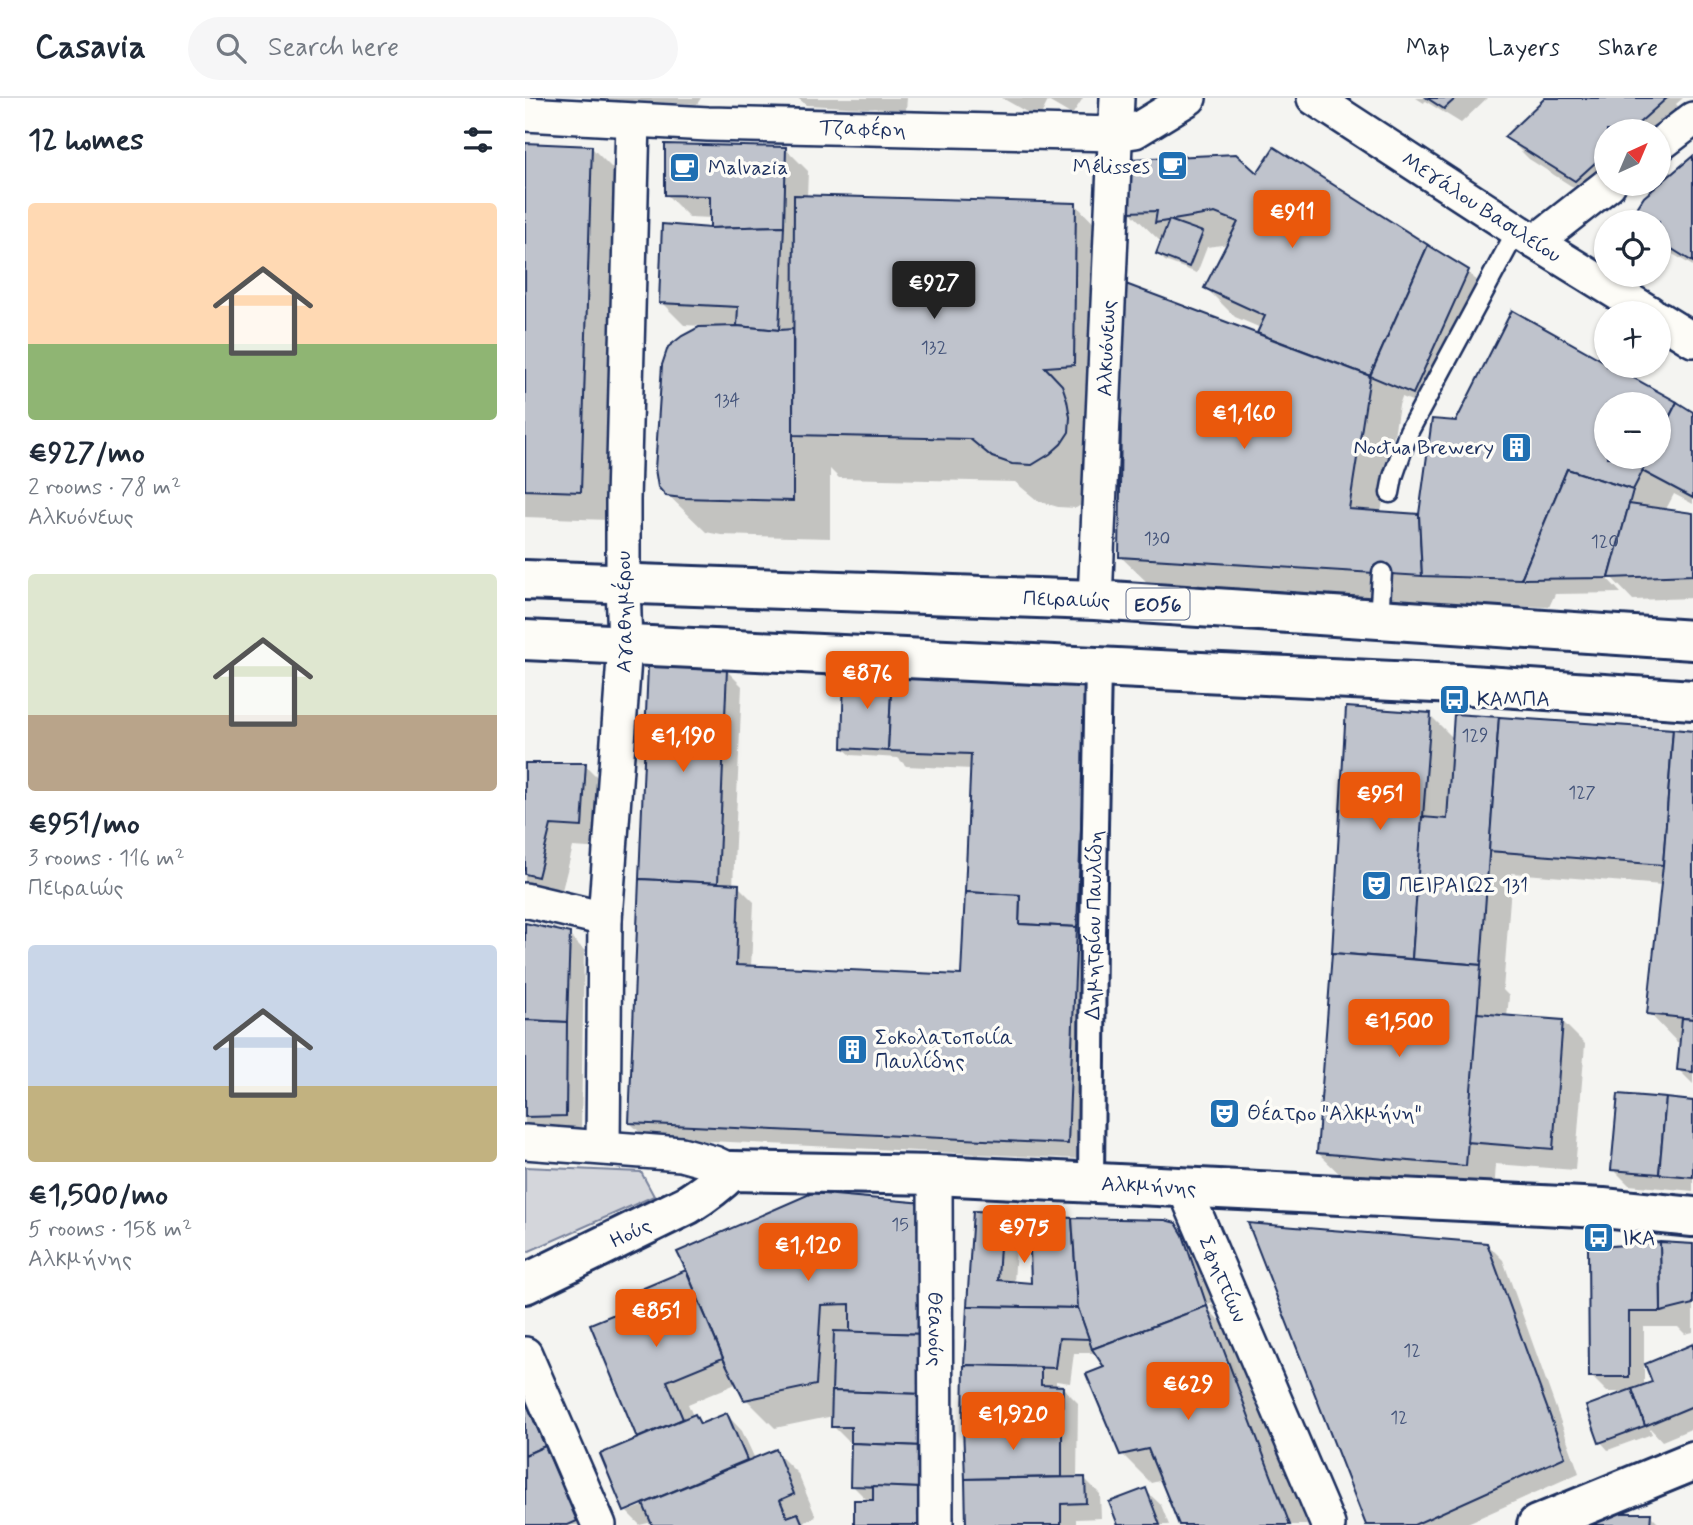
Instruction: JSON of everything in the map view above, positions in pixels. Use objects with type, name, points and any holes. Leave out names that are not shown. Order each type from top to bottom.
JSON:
[{"type":"main road","name":"Πειραιώς","points":[[525,580],[1095,600],[1693,640]]},
{"type":"main road","points":[[525,640],[1456,684],[1693,700]]},
{"type":"main road","name":"Αλκμήνης","points":[[731,1171],[935,1175],[1091,1182],[1602,1208],[1693,1217]]},
{"type":"main road","name":"Ηούς","points":[[525,1284],[687,1205],[720,1183],[731,1171]]},
{"type":"main road","points":[[1537,1525],[1693,1461]]},
{"type":"street","name":"Αλκυόνεως","points":[[1095,600],[1118,98]]},
{"type":"street","name":"Τζαφέρη","points":[[525,114],[633,121],[716,111],[1115,134],[1135,131],[1189,98]]},
{"type":"street","name":"Μεγάλου Βασιλείου","points":[[1314,98],[1631,301]]},
{"type":"street","points":[[1671,135],[1693,118]]},
{"type":"street","name":"Αγαθημέρου","points":[[603,1147],[605,919],[625,645],[623,500],[633,121]]},
{"type":"street","points":[[1526,236],[1594,193]]},
{"type":"street","points":[[1671,326],[1693,340]]},
{"type":"street","name":"Δημητρίου Παυλίδη","points":[[1091,1182],[1098,667]]},
{"type":"street","points":[[525,900],[605,919]]},
{"type":"street","name":"Αλκμήνης","points":[[525,1142],[681,1154],[715,1163],[731,1171]]},
{"type":"street","name":"Θεανούς","points":[[935,1175],[936,1525]]},
{"type":"street","name":"Σφηττίων","points":[[1184,1187],[1328,1525]]},
{"type":"street","points":[[525,1354],[599,1525]]},
{"type":"lane","points":[[1390,493],[1409,431],[1526,236]]},
{"type":"lane","points":[[1379,620],[1382,573]]},
{"type":"shaded area","points":[[525,1167],[641,1172],[654,1196],[525,1253]]},
{"type":"building","points":[[1427,98],[1456,98],[1444,109]]},
{"type":"building","points":[[1545,98],[1667,98],[1643,119],[1594,119],[1594,164],[1575,181],[1504,137]]},
{"type":"building","points":[[525,143],[592,146],[581,492],[525,490]]},
{"type":"building","points":[[665,144],[786,147],[784,226],[710,228],[710,196],[665,195]]},
{"type":"building","points":[[1274,147],[1428,245],[1370,376],[1257,333],[1265,316],[1204,288],[1238,222],[1215,213],[1155,223],[1157,211],[1128,212],[1130,159],[1236,154],[1257,173]]},
{"type":"building","points":[[1693,156],[1693,262],[1671,248],[1671,210],[1636,210],[1645,196],[1671,196],[1671,174]]},
{"type":"building","points":[[794,195],[1076,203],[1074,365],[1045,367],[1062,385],[1067,400],[1069,432],[1061,444],[1032,465],[1012,464],[992,457],[970,439],[793,435]]},
{"type":"building","points":[[1169,220],[1203,232],[1189,267],[1156,254]]},
{"type":"building","points":[[662,224],[710,228],[784,226],[779,330],[737,326],[738,307],[659,303]]},
{"type":"building","points":[[1428,245],[1469,270],[1413,394],[1370,376]]},
{"type":"building","points":[[1123,283],[1370,376],[1349,509],[1419,514],[1422,576],[1119,557]]},
{"type":"building","name":"Noctua Brewery","points":[[1512,310],[1594,356],[1594,378],[1634,378],[1659,392],[1594,392],[1594,469],[1644,469],[1633,490],[1567,469],[1521,579],[1422,576],[1419,514],[1432,419],[1456,421]]},
{"type":"building","points":[[699,327],[793,329],[793,501],[666,496],[658,487],[655,469],[662,365],[668,347]]},
{"type":"building","name":"Noctua Brewery","points":[[1671,399],[1677,402],[1671,414]]},
{"type":"building","points":[[1677,402],[1693,412],[1693,498],[1642,471],[1671,469],[1671,414]]},
{"type":"building","points":[[1567,469],[1633,490],[1609,578],[1521,579]]},
{"type":"building","points":[[1629,504],[1693,513],[1693,575],[1609,578]]},
{"type":"building","points":[[648,666],[727,669],[718,883],[639,879]]},
{"type":"building","points":[[844,673],[892,675],[888,751],[842,748]]},
{"type":"building","points":[[892,675],[1087,682],[1077,927],[1019,924],[1020,895],[965,892],[971,754],[888,751]]},
{"type":"building","name":"ΠΕΙΡΑΙΩΣ 131","points":[[1346,707],[1431,713],[1412,959],[1332,953]]},
{"type":"building","points":[[1454,714],[1499,717],[1481,965],[1412,959],[1422,817],[1447,819]]},
{"type":"building","points":[[1499,717],[1673,729],[1663,865],[1489,851]]},
{"type":"building","points":[[1673,729],[1693,731],[1693,1019],[1647,1014],[1663,865]]},
{"type":"building","points":[[525,763],[586,763],[582,827],[551,825],[538,877],[525,874]]},
{"type":"building","name":"Σοκολατοποιία Παυλίδης","points":[[639,879],[739,884],[736,965],[961,975],[965,892],[1020,895],[1019,924],[1077,927],[1068,1144],[629,1123]]},
{"type":"building","points":[[525,923],[570,933],[567,1022],[525,1020]]},
{"type":"building","points":[[1332,953],[1481,965],[1466,1166],[1317,1153]]},
{"type":"building","points":[[1477,1013],[1563,1020],[1553,1149],[1467,1142]]},
{"type":"building","points":[[1682,1018],[1693,1019],[1693,1072],[1677,1070]]},
{"type":"building","points":[[525,1020],[567,1022],[566,1116],[525,1117]]},
{"type":"building","points":[[1618,1094],[1666,1098],[1659,1174],[1611,1170]]},
{"type":"building","points":[[1666,1098],[1693,1101],[1693,1177],[1659,1174]]},
{"type":"building","points":[[812,1193],[924,1203],[924,1334],[850,1332],[850,1304],[821,1305],[816,1385],[744,1400],[677,1252]]},
{"type":"building","points":[[973,1211],[1002,1212],[998,1280],[1031,1283],[1029,1215],[1072,1218],[1078,1308],[967,1306]]},
{"type":"building","points":[[1072,1218],[1165,1220],[1176,1223],[1183,1235],[1207,1306],[1092,1349],[1078,1308]]},
{"type":"building","points":[[1248,1223],[1487,1243],[1565,1457],[1414,1525],[1366,1525]]},
{"type":"building","points":[[1660,1242],[1693,1244],[1693,1304],[1661,1312]]},
{"type":"building","points":[[1660,1242],[1661,1312],[1629,1312],[1629,1377],[1589,1377],[1588,1248]]},
{"type":"building","points":[[686,1270],[723,1358],[667,1381],[683,1419],[637,1438],[590,1324],[632,1307],[627,1295]]},
{"type":"building","points":[[967,1306],[1078,1308],[1089,1339],[1059,1338],[1055,1368],[964,1365]]},
{"type":"building","points":[[1207,1306],[1290,1525],[1179,1525],[1148,1449],[1120,1455],[1086,1374],[1104,1367],[1092,1349]]},
{"type":"building","points":[[834,1331],[924,1334],[922,1394],[832,1391]]},
{"type":"building","points":[[1693,1344],[1693,1406],[1645,1426],[1632,1389],[1652,1382],[1645,1364]]},
{"type":"building","points":[[964,1365],[1041,1367],[1041,1385],[1063,1386],[1062,1427],[963,1426]]},
{"type":"building","points":[[1632,1389],[1645,1426],[1599,1443],[1586,1406]]},
{"type":"building","points":[[832,1391],[922,1394],[921,1446],[851,1443],[851,1427],[831,1427]]},
{"type":"building","points":[[525,1400],[545,1446],[525,1455]]},
{"type":"building","points":[[727,1413],[747,1460],[624,1512],[600,1454],[695,1414],[700,1424]]},
{"type":"building","points":[[963,1426],[1062,1427],[1062,1477],[965,1479]]},
{"type":"building","points":[[851,1443],[921,1446],[920,1488],[850,1486]]},
{"type":"building","points":[[545,1446],[577,1521],[568,1525],[525,1525],[525,1455]]},
{"type":"building","points":[[776,1449],[794,1494],[780,1500],[787,1517],[798,1513],[803,1525],[652,1525],[643,1504]]},
{"type":"building","points":[[1085,1477],[1086,1503],[1061,1504],[1061,1525],[966,1525],[965,1479]]},
{"type":"building","points":[[873,1486],[920,1488],[919,1525],[854,1525],[854,1500],[873,1500]]},
{"type":"building","points":[[1146,1488],[1160,1525],[1118,1525],[1109,1502]]},
{"type":"building","points":[[1597,1513],[1651,1513],[1650,1525],[1587,1525],[1595,1524]]},
{"type":"place","name":"Mélisses","points":[[1173,166]]},
{"type":"place","name":"Malvazia","points":[[685,167]]},
{"type":"place","name":"Noctua Brewery","points":[[1517,447]]},
{"type":"place","name":"ΚΑΜΠΑ","points":[[1454,699]]},
{"type":"place","name":"ΠΕΙΡΑΙΩΣ 131","points":[[1376,885]]},
{"type":"place","name":"Σοκολατοποιία Παυλίδης","points":[[852,1049]]},
{"type":"place","name":"Θέατρο \"Αλκμήνη\"","points":[[1224,1113]]},
{"type":"place","name":"ΙΚΑ","points":[[1599,1238]]}]
